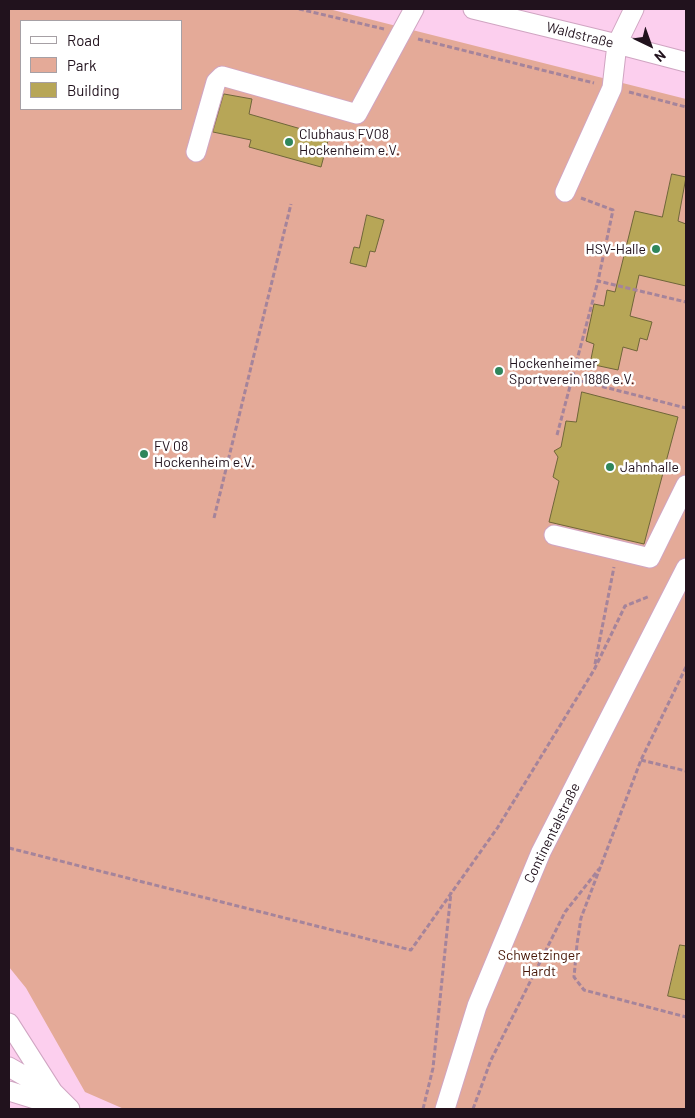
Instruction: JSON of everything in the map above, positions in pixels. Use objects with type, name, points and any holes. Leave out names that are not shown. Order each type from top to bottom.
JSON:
[{"type":"street","points":[[196,152],[216,82],[222,76],[357,114],[414,9]]},
{"type":"street","name":"Waldstraße","points":[[472,9],[686,62]]},
{"type":"street","points":[[565,192],[612,88],[617,44],[634,9]]},
{"type":"street","points":[[554,535],[650,558],[686,485]]},
{"type":"street","name":"Continentalstraße","points":[[445,1109],[477,1006],[541,852],[686,568]]},
{"type":"street","points":[[9,1023],[53,1092],[69,1109]]},
{"type":"street","points":[[9,1067],[53,1092]]},
{"type":"street","points":[[9,1091],[69,1109]]},
{"type":"path","points":[[299,9],[318,11],[410,37],[686,107]]},
{"type":"path","points":[[558,435],[598,281],[614,210],[565,192]]},
{"type":"path","points":[[214,518],[292,204]]},
{"type":"path","points":[[598,281],[686,302]]},
{"type":"path","points":[[573,379],[686,408]]},
{"type":"path","points":[[594,670],[617,550]]},
{"type":"path","points":[[9,848],[411,950],[498,827],[594,670],[625,606],[676,588]]},
{"type":"path","points":[[686,667],[641,760],[581,918],[574,977],[584,990],[686,1017]]},
{"type":"path","points":[[641,760],[686,771]]},
{"type":"path","points":[[473,1109],[491,1060],[565,912],[602,864]]},
{"type":"path","points":[[423,1109],[433,1068],[451,892]]},
{"type":"green space","name":"Schwetzinger Hardt","points":[[9,9],[329,9],[686,99],[686,1109],[124,1109],[85,1092],[26,988],[9,967]]},
{"type":"building","name":"Clubhaus FV08 Hockenheim e.V.","points":[[224,94],[252,99],[249,114],[329,137],[321,167],[249,147],[251,140],[213,132]]},
{"type":"building","points":[[672,174],[686,177],[678,221],[686,224],[686,286],[639,275],[630,316],[652,322],[647,340],[640,338],[637,351],[623,347],[618,370],[590,364],[594,344],[586,341],[594,304],[604,306],[607,290],[615,292],[635,211],[662,217]]},
{"type":"building","points":[[367,215],[384,220],[375,252],[370,251],[366,267],[350,263],[354,247],[359,248]]},
{"type":"building","name":"Jahnhalle","points":[[582,392],[678,417],[644,544],[549,522],[559,481],[553,477],[558,457],[554,451],[561,447],[566,421],[576,422]]},
{"type":"building","points":[[680,945],[686,946],[686,1000],[668,996]]},
{"type":"place","name":"Clubhaus FV08 Hockenheim e.V.","points":[[289,142]]},
{"type":"place","name":"HSV-Halle","points":[[656,249]]},
{"type":"place","name":"Hockenheimer Sportverein 1886 e.V.","points":[[499,371]]},
{"type":"place","name":"FV 08 Hockenheim e.V.","points":[[144,454]]},
{"type":"place","name":"Jahnhalle","points":[[610,467]]}]
